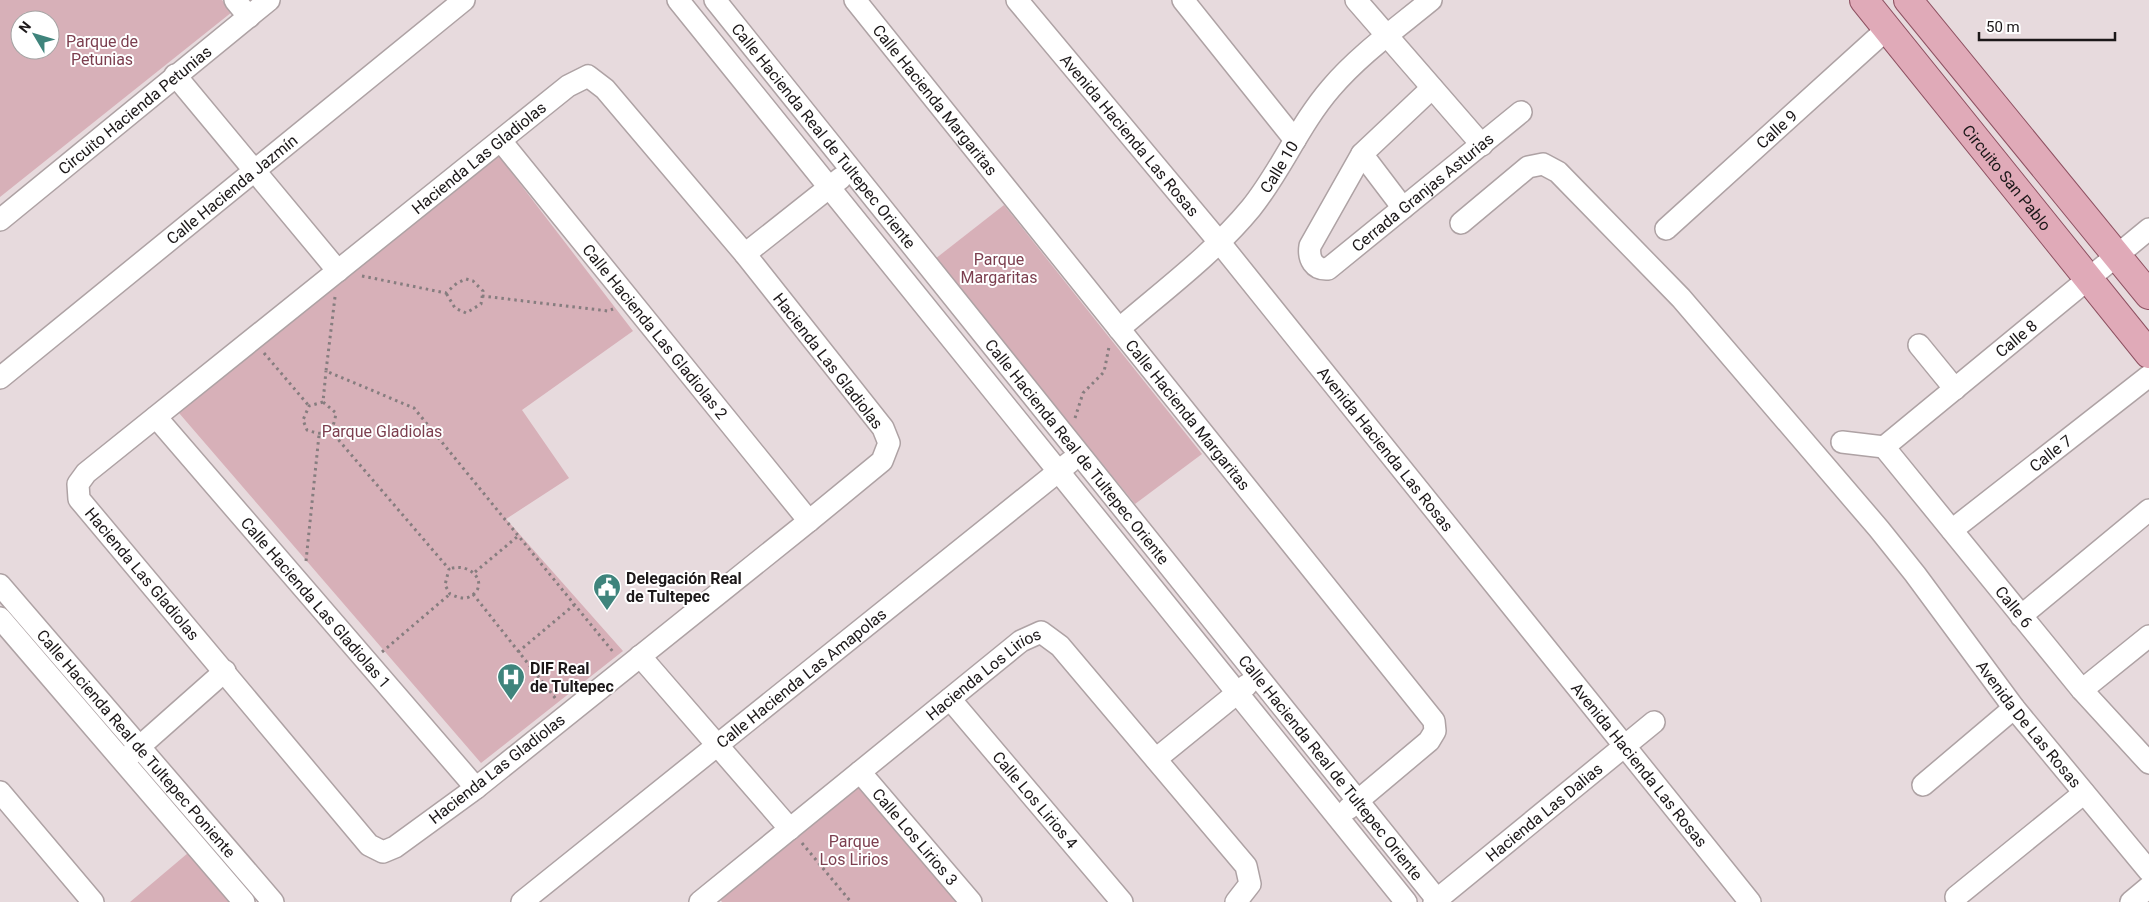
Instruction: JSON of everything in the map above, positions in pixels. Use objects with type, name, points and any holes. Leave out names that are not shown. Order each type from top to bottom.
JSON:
[{"type":"main road","name":"Circuito San Pablo","points":[[1864,0],[2149,354]]},
{"type":"main road","points":[[1915,2],[2149,294]]},
{"type":"street","points":[[236,0],[249,17]]},
{"type":"street","name":"Circuito Hacienda Petunias","points":[[0,220],[175,75],[270,0]]},
{"type":"street","name":"Calle Hacienda Jazmín","points":[[0,378],[464,0]]},
{"type":"street","points":[[678,0],[1406,902]]},
{"type":"street","name":"Calle Hacienda Real de Tultepec Oriente","points":[[716,0],[1436,901]]},
{"type":"street","name":"Calle Hacienda Margaritas","points":[[855,0],[1434,721],[1435,731],[1429,741],[1337,817]]},
{"type":"street","name":"Avenida Hacienda Las Rosas","points":[[1018,0],[1220,243],[1750,902]]},
{"type":"street","points":[[1183,0],[1295,140]]},
{"type":"street","points":[[1356,0],[1482,145]]},
{"type":"street","name":"Calle 10","points":[[1119,329],[1220,243],[1251,208],[1270,182],[1308,118],[1330,88],[1356,62],[1430,0]]},
{"type":"street","name":"Calle 9","points":[[1666,229],[1888,29]]},
{"type":"street","points":[[175,75],[338,271]]},
{"type":"street","name":"Hacienda Las Gladiolas","points":[[588,76],[605,89],[745,254],[883,428],[889,443],[882,461],[810,521],[476,788],[395,847],[383,852],[369,845],[225,671],[79,500],[78,484],[86,473],[501,141],[568,86],[588,76]]},
{"type":"street","points":[[1403,208],[1362,154],[1432,88]]},
{"type":"street","name":"Cerrada Granjas Asturias","points":[[1362,154],[1310,246],[1310,258],[1315,267],[1321,270],[1328,269],[1521,112]]},
{"type":"street","name":"Calle Hacienda Las Gladiolas 2","points":[[501,141],[810,521]]},
{"type":"street","name":"Avenida De Las Rosas","points":[[1461,223],[1528,167],[1542,164],[1558,172],[1681,298],[1879,529],[1915,574],[2014,708],[2149,871]]},
{"type":"street","points":[[745,254],[851,170]]},
{"type":"street","name":"Calle 8","points":[[1884,447],[2089,280],[2149,228]]},
{"type":"street","points":[[1919,345],[1955,389]]},
{"type":"street","name":"Calle 7","points":[[1952,530],[2149,376]]},
{"type":"street","name":"Calle Hacienda Las Gladiolas 1","points":[[156,417],[476,788]]},
{"type":"street","points":[[1842,442],[1884,447]]},
{"type":"street","name":"Calle Hacienda Las Amapolas","points":[[522,902],[1058,471],[1074,447]]},
{"type":"street","name":"Calle 6","points":[[1884,447],[2082,690],[2149,762]]},
{"type":"street","points":[[2021,616],[2149,510]]},
{"type":"street","name":"Calle Hacienda Real de Tultepec Poniente","points":[[0,585],[273,902]]},
{"type":"street","name":"Calle Hacienda Real de Tultepec Poniente","points":[[0,618],[244,902]]},
{"type":"street","name":"Hacienda Los Lirios","points":[[709,899],[790,829],[950,699],[1021,642],[1041,632],[1060,646],[1246,866],[1250,884],[1236,902]]},
{"type":"street","points":[[2082,690],[2149,636]]},
{"type":"street","points":[[633,662],[718,744],[790,829]]},
{"type":"street","points":[[124,761],[225,671]]},
{"type":"street","points":[[1156,759],[1258,677]]},
{"type":"street","name":"Calle Los Lirios 4","points":[[950,699],[1122,902]]},
{"type":"street","points":[[1923,785],[2014,708]]},
{"type":"street","name":"Hacienda Las Dalias","points":[[1436,901],[1654,722]]},
{"type":"street","name":"Calle Los Lirios 3","points":[[860,772],[971,902]]},
{"type":"street","points":[[0,792],[93,902]]},
{"type":"street","points":[[1956,897],[2084,793]]},
{"type":"street","points":[[2131,902],[2149,887]]},
{"type":"path","points":[[323,402],[338,271],[446,293],[455,308],[466,314],[481,304],[483,291],[473,281],[466,279],[457,283],[446,293]]},
{"type":"path","points":[[482,296],[608,311],[633,304]]},
{"type":"path","points":[[1074,447],[1082,393],[1104,372],[1112,333],[1119,329]]},
{"type":"path","points":[[252,339],[309,406]]},
{"type":"path","points":[[326,371],[414,408],[574,606],[633,662]]},
{"type":"path","points":[[309,406],[323,402]]},
{"type":"path","points":[[309,406],[303,420],[307,430],[319,435],[328,433],[334,424],[336,413],[323,402]]},
{"type":"path","points":[[330,430],[449,569]]},
{"type":"path","points":[[304,588],[319,435]]},
{"type":"path","points":[[475,572],[517,537]]},
{"type":"path","points":[[458,566],[475,572],[478,582],[473,594],[462,598],[450,594],[446,585],[449,569],[458,566]]},
{"type":"path","points":[[369,663],[450,594]]},
{"type":"path","points":[[473,594],[568,714]]},
{"type":"path","points":[[518,652],[574,606]]},
{"type":"path","points":[[790,829],[851,902]]},
{"type":"green space","name":"Parque de Petunias","points":[[0,0],[222,0],[232,12],[0,197]]},
{"type":"green space","name":"Parque Gladiolas","points":[[498,155],[633,331],[522,410],[569,478],[506,519],[623,651],[481,763],[179,413]]},
{"type":"green space","name":"Parque Margaritas","points":[[1004,205],[1202,454],[1135,504],[935,259]]},
{"type":"green space","name":"Parque Los Lirios","points":[[861,776],[964,902],[722,902],[717,895]]},
{"type":"green space","points":[[188,853],[229,902],[130,902]]},
{"type":"place","name":"Delegación Real de Tultepec","points":[[607,611]]},
{"type":"place","name":"DIF Real de Tultepec","points":[[511,701]]}]
